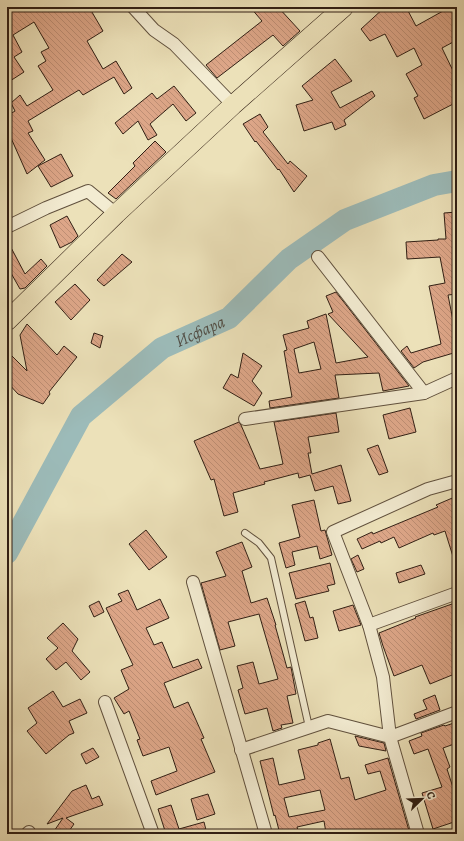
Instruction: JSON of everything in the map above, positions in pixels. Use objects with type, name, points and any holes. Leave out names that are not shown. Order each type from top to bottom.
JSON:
[{"type":"main road","points":[[7,321],[116,214],[233,105],[344,7]]},
{"type":"street","points":[[133,7],[154,30],[174,44],[233,105]]},
{"type":"street","points":[[7,227],[46,208],[88,191],[116,214]]},
{"type":"street","points":[[318,257],[424,393]]},
{"type":"street","points":[[245,419],[424,393],[457,378]]},
{"type":"street","points":[[418,834],[390,737],[383,677],[369,625],[333,532],[428,489],[457,481]]},
{"type":"street","points":[[193,582],[266,834]]},
{"type":"street","points":[[369,625],[457,593]]},
{"type":"street","points":[[105,702],[153,834]]},
{"type":"street","points":[[241,750],[328,721],[390,737],[457,712]]},
{"type":"lane","points":[[246,533],[259,543],[271,558],[309,727]]},
{"type":"building","points":[[7,7],[89,7],[103,31],[87,41],[103,69],[116,61],[132,88],[124,94],[114,77],[83,95],[79,90],[28,121],[33,131],[28,133],[45,160],[27,174],[7,129],[7,116],[15,111],[11,103],[20,95],[27,106],[53,90],[38,66],[46,61],[41,52],[49,48],[34,22],[13,35],[22,52],[14,57],[24,72],[7,83]]},
{"type":"building","points":[[250,7],[278,7],[300,31],[283,46],[273,35],[217,78],[206,65],[262,21]]},
{"type":"building","points":[[385,7],[406,7],[416,26],[443,11],[457,7],[457,40],[442,48],[457,79],[457,102],[424,119],[414,98],[418,96],[406,74],[422,65],[414,48],[397,57],[385,34],[370,41],[361,29]]},
{"type":"building","points":[[335,59],[352,81],[331,92],[340,108],[372,91],[375,96],[344,120],[346,125],[335,130],[332,122],[304,131],[296,105],[313,100],[302,86]]},
{"type":"building","points":[[174,86],[196,113],[186,121],[173,104],[150,124],[157,135],[148,140],[138,121],[123,134],[115,123],[152,93],[157,99]]},
{"type":"building","points":[[260,114],[268,127],[263,132],[288,164],[290,161],[307,176],[294,192],[279,169],[278,170],[256,141],[255,142],[243,124]]},
{"type":"building","points":[[155,141],[166,152],[116,199],[108,193],[135,166],[133,163]]},
{"type":"building","points":[[61,154],[73,176],[51,187],[38,166]]},
{"type":"building","points":[[457,212],[457,250],[453,250],[457,269],[457,294],[448,295],[456,336],[453,336],[457,352],[423,362],[414,368],[401,351],[407,346],[411,353],[441,344],[429,286],[445,283],[440,257],[407,259],[406,242],[446,239],[444,213]]},
{"type":"building","points":[[67,216],[78,236],[72,242],[60,248],[50,225]]},
{"type":"building","points":[[7,240],[25,274],[41,259],[47,266],[25,288],[20,289],[7,266]]},
{"type":"building","points":[[122,254],[132,262],[104,286],[97,280]]},
{"type":"building","points":[[75,284],[90,300],[71,320],[55,302]]},
{"type":"building","points":[[336,292],[409,386],[383,391],[379,373],[335,375],[339,398],[270,408],[269,401],[292,397],[284,351],[287,350],[283,335],[309,328],[307,321],[326,314],[336,363],[368,357],[328,314],[333,312],[326,296]],"holes":[[[314,342],[321,369],[299,373],[294,349]]]},
{"type":"building","points":[[27,324],[57,355],[64,346],[77,357],[49,392],[50,394],[43,404],[18,394],[7,382],[7,351],[27,371],[20,335]]},
{"type":"building","points":[[94,333],[103,336],[100,348],[91,343]]},
{"type":"building","points":[[243,353],[262,366],[252,381],[262,393],[254,406],[223,388],[231,374],[238,378]]},
{"type":"building","points":[[410,408],[416,432],[389,439],[383,415]]},
{"type":"building","points":[[336,413],[339,432],[308,437],[311,453],[308,453],[312,474],[341,465],[351,501],[338,504],[333,486],[315,491],[310,475],[299,478],[298,473],[264,482],[265,484],[233,493],[238,512],[224,516],[214,479],[211,480],[194,441],[239,422],[260,469],[283,464],[274,422]]},
{"type":"building","points":[[378,445],[388,472],[379,475],[367,449]]},
{"type":"building","points":[[457,496],[457,562],[455,563],[445,531],[434,535],[433,533],[399,548],[394,537],[362,549],[357,539],[372,532],[373,534],[438,507],[436,505]]},
{"type":"building","points":[[314,500],[321,531],[325,530],[332,555],[320,559],[317,546],[292,552],[295,565],[286,568],[279,543],[300,537],[292,505]]},
{"type":"building","points":[[146,530],[167,557],[149,570],[129,544]]},
{"type":"building","points":[[242,542],[252,567],[242,571],[251,603],[267,598],[276,625],[287,668],[291,667],[296,694],[287,696],[293,723],[281,725],[282,728],[273,731],[267,708],[245,714],[238,690],[243,688],[237,666],[253,662],[259,684],[278,679],[259,614],[228,622],[235,646],[220,650],[201,583],[226,576],[216,552]]},
{"type":"building","points":[[358,555],[364,569],[357,572],[351,559]]},
{"type":"building","points":[[330,563],[335,584],[327,586],[329,591],[296,599],[289,573]]},
{"type":"building","points":[[421,565],[425,574],[399,583],[396,573]]},
{"type":"building","points":[[128,590],[137,610],[160,599],[169,618],[146,628],[154,645],[162,642],[173,668],[198,659],[202,668],[164,683],[174,708],[188,702],[204,738],[201,739],[215,772],[156,795],[151,781],[177,771],[169,747],[143,756],[137,740],[140,739],[129,711],[124,714],[114,698],[129,689],[121,670],[133,665],[106,608],[122,601],[118,594]]},
{"type":"building","points":[[99,601],[104,612],[94,617],[89,606]]},
{"type":"building","points":[[305,601],[310,618],[313,617],[318,638],[305,641],[295,604]]},
{"type":"building","points":[[452,604],[454,608],[457,606],[457,673],[430,684],[422,665],[394,676],[379,633],[416,618],[415,617]]},
{"type":"building","points":[[353,605],[361,625],[339,631],[333,611]]},
{"type":"building","points":[[63,623],[78,639],[72,651],[90,672],[81,680],[66,662],[56,670],[46,659],[58,648],[47,638]]},
{"type":"building","points":[[53,691],[63,707],[80,699],[87,713],[69,721],[74,733],[69,735],[46,754],[27,731],[37,723],[28,708]]},
{"type":"building","points":[[435,695],[440,710],[416,719],[414,714],[427,709],[423,700]]},
{"type":"building","points":[[457,722],[457,743],[443,748],[450,767],[447,769],[457,800],[457,821],[433,829],[422,793],[442,787],[428,749],[414,754],[409,741],[422,736],[421,733]]},
{"type":"building","points":[[355,736],[384,743],[386,751],[359,746]]},
{"type":"building","points":[[330,739],[341,779],[349,777],[355,800],[386,790],[380,771],[368,774],[365,765],[388,758],[410,834],[338,834],[337,830],[326,833],[324,821],[297,827],[299,834],[280,834],[260,761],[273,758],[279,785],[305,779],[298,750],[318,745],[318,743]],"holes":[[[320,790],[325,810],[289,817],[284,798]]]},
{"type":"building","points":[[93,748],[99,757],[86,764],[81,754]]},
{"type":"building","points":[[86,785],[92,799],[99,796],[103,805],[66,818],[74,824],[67,834],[52,834],[63,818],[47,824],[72,791]]},
{"type":"building","points":[[208,794],[215,814],[197,820],[191,799]]},
{"type":"building","points":[[171,805],[179,829],[204,822],[207,834],[166,834],[158,809]]},
{"type":"waterway","name":"Исфара","points":[[7,553],[81,416],[162,348],[229,318],[289,259],[345,220],[434,185],[457,181]]}]
